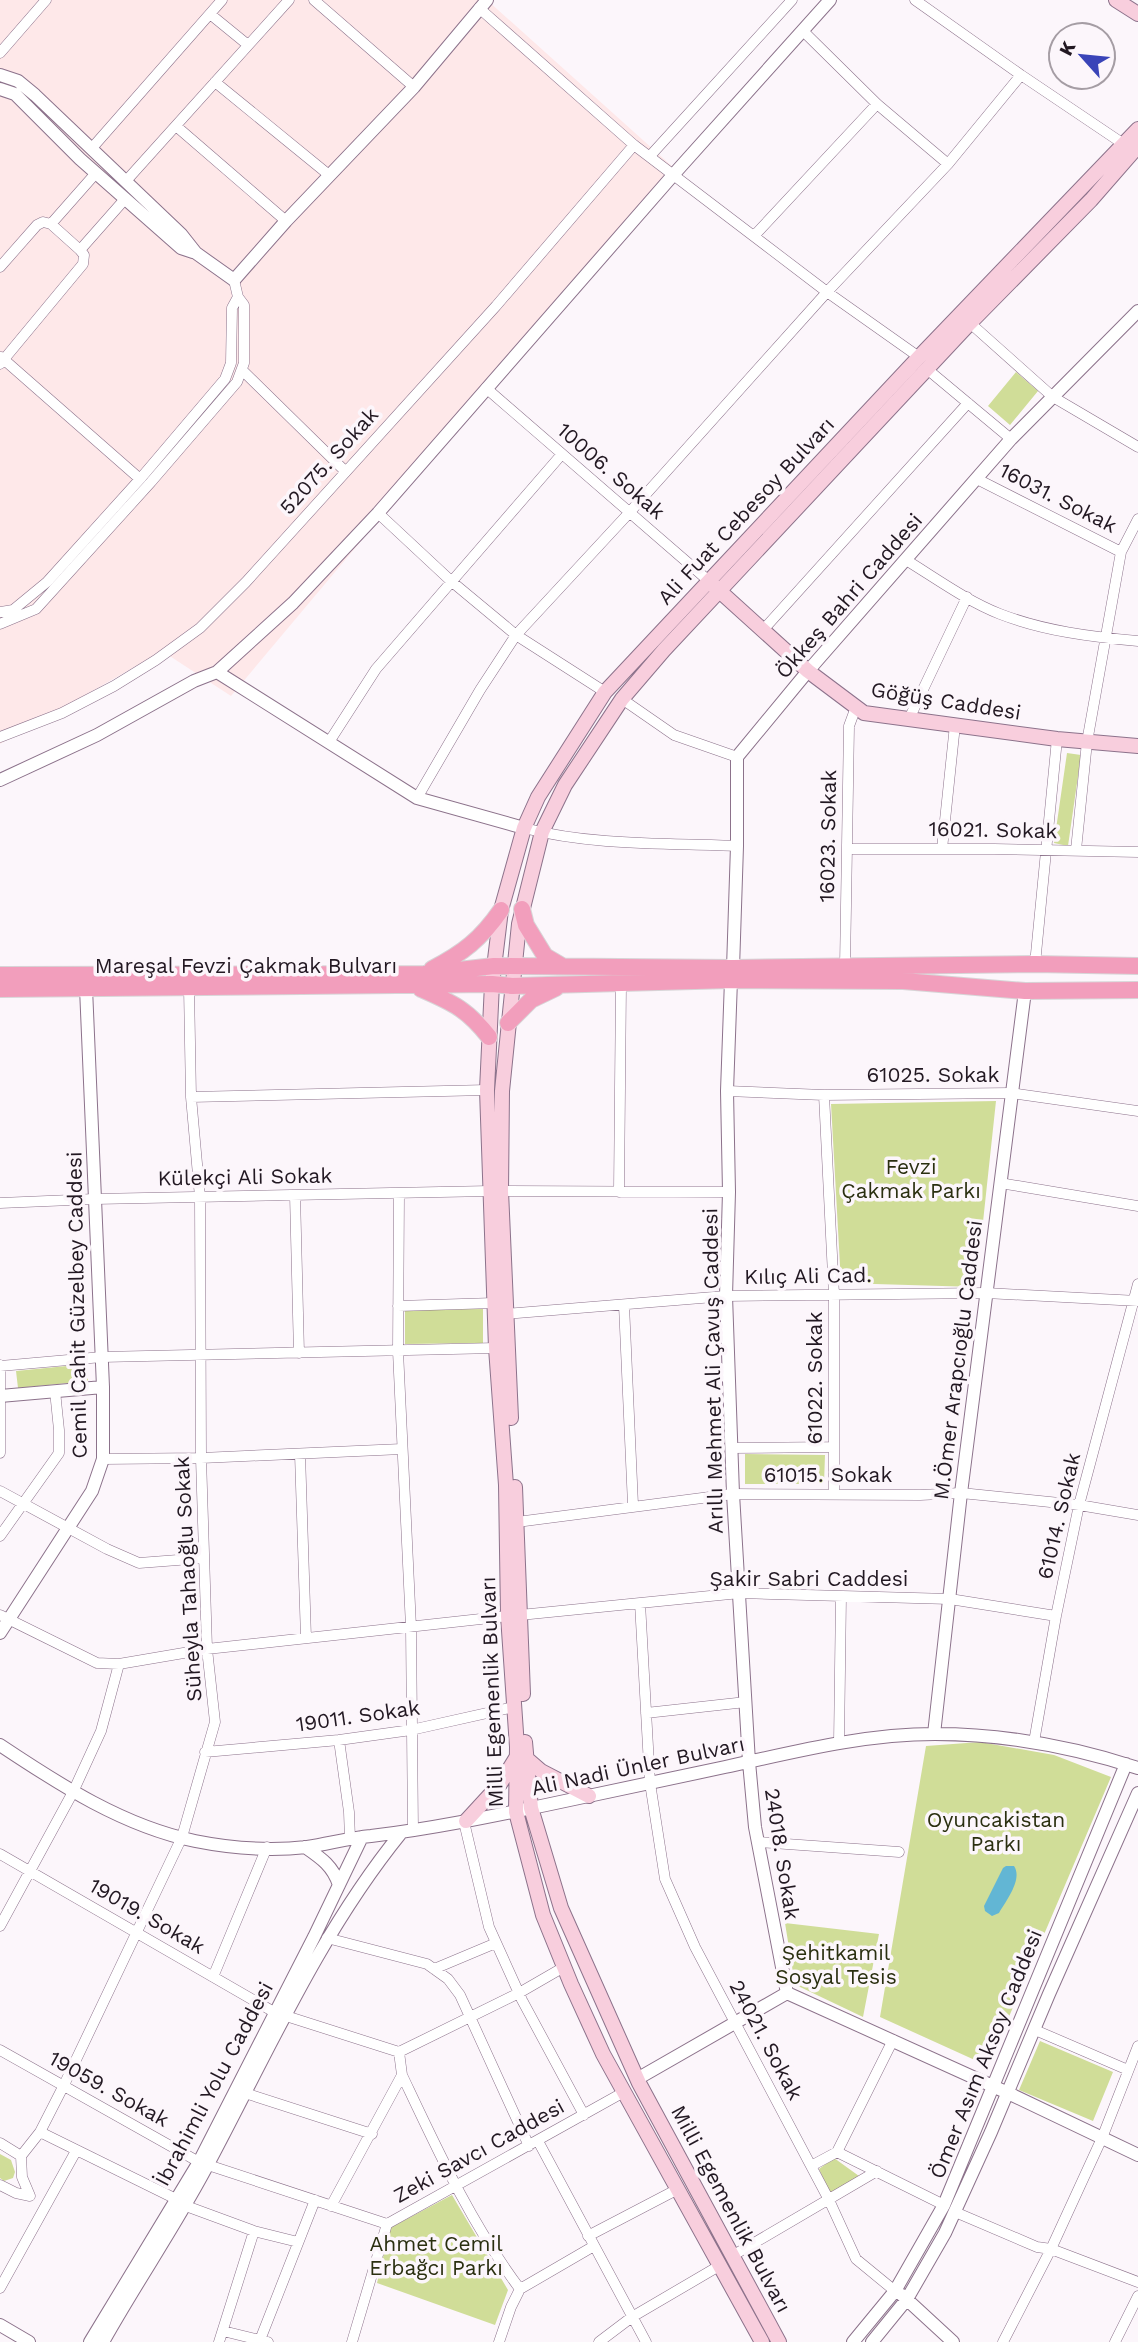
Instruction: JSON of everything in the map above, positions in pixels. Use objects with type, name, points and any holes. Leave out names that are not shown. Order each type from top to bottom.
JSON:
[{"type":"main road","points":[[1116,0],[1138,14]]},
{"type":"main road","name":"Ali Fuat Cebesoy Bulvarı","points":[[492,984],[501,910],[524,828],[538,797],[605,692],[621,673],[715,587],[923,363],[1134,148],[1138,129]]},
{"type":"main road","points":[[923,363],[970,323],[1074,217],[1134,148]]},
{"type":"main road","name":"Göğüş Caddesi","points":[[715,587],[808,671],[864,713],[1057,739],[1138,746]]},
{"type":"main road","name":"Milli Egemenlik Bulvarı","points":[[496,1191],[514,967],[522,909],[542,832],[565,785],[622,699],[715,587]]},
{"type":"main road","points":[[522,909],[526,925],[545,956],[564,967]]},
{"type":"main road","points":[[419,980],[459,955],[490,926],[501,910]]},
{"type":"main road","points":[[0,975],[419,980],[494,966],[903,981],[1025,990],[1138,990]]},
{"type":"main road","points":[[732,974],[845,966],[1138,966]]},
{"type":"main road","name":"Mareşal Fevzi Çakmak Bulvarı","points":[[0,989],[189,988],[419,980],[512,986],[621,984],[732,974]]},
{"type":"main road","points":[[419,980],[474,1017],[489,1037]]},
{"type":"main road","name":"Milli Egemenlik Bulvarı","points":[[492,984],[487,1090],[496,1191],[500,1309],[517,1522],[514,1707],[531,1808],[561,1908],[637,2079],[779,2342]]},
{"type":"main road","points":[[508,1023],[531,1000],[562,985]]},
{"type":"main road","name":"Milli Egemenlik Bulvarı","points":[[500,1309],[496,1348],[522,1758],[516,1812],[543,1915],[603,2054],[762,2342]]},
{"type":"main road","points":[[465,1821],[522,1758],[589,1796]]},
{"type":"street","points":[[0,54],[46,0]]},
{"type":"street","points":[[92,148],[222,0]]},
{"type":"street","points":[[126,181],[289,0]]},
{"type":"street","points":[[650,156],[792,0]]},
{"type":"street","points":[[0,779],[97,735],[194,681],[217,672],[293,603],[378,513],[830,0]]},
{"type":"street","points":[[915,0],[1021,75],[1134,148]]},
{"type":"street","points":[[321,2],[414,87]]},
{"type":"street","points":[[234,280],[286,221],[414,87],[483,4],[634,145],[923,363],[1011,439]]},
{"type":"street","points":[[210,14],[248,46]]},
{"type":"street","points":[[803,31],[877,104],[948,164]]},
{"type":"street","points":[[0,75],[18,81],[92,148],[181,234],[196,253]]},
{"type":"street","points":[[417,798],[480,690],[516,635],[827,292],[948,164],[1021,75]]},
{"type":"street","points":[[215,82],[329,176]]},
{"type":"street","points":[[0,89],[15,94],[96,173],[181,247],[196,253],[234,280],[238,297],[244,305],[245,355],[242,370],[233,387],[36,609],[0,624]]},
{"type":"street","points":[[754,236],[877,104]]},
{"type":"street","points":[[176,126],[286,221]]},
{"type":"street","name":"52075. Sokak","points":[[0,737],[62,713],[114,686],[200,628],[246,582],[496,306],[634,145]]},
{"type":"street","points":[[51,224],[96,173]]},
{"type":"street","points":[[80,250],[125,199]]},
{"type":"street","points":[[0,267],[37,225],[43,222],[51,224],[84,255],[83,264],[2,360],[140,479]]},
{"type":"street","points":[[0,612],[13,610],[47,582],[225,379],[231,363],[232,308],[238,297]]},
{"type":"street","name":"Ökkeş Bahri Caddesi","points":[[737,757],[808,671],[1011,439],[1138,311]]},
{"type":"street","points":[[970,323],[1053,397],[1138,447]]},
{"type":"street","points":[[242,370],[345,471]]},
{"type":"street","name":"10006. Sokak","points":[[486,388],[715,587]]},
{"type":"street","points":[[763,630],[968,403]]},
{"type":"street","points":[[329,741],[376,669],[562,454]]},
{"type":"street","name":"16031. Sokak","points":[[977,479],[1121,552]]},
{"type":"street","points":[[378,513],[451,581],[516,635],[605,692]]},
{"type":"street","points":[[1076,850],[1087,742],[1121,552],[1138,519]]},
{"type":"street","points":[[906,560],[999,614],[1040,627],[1138,641]]},
{"type":"street","points":[[909,719],[967,597]]},
{"type":"street","points":[[217,672],[417,798],[542,832],[612,841],[737,846]]},
{"type":"street","points":[[622,699],[674,735],[737,757],[732,974]]},
{"type":"street","name":"16023. Sokak","points":[[845,966],[849,726],[856,707]]},
{"type":"street","points":[[942,849],[955,725]]},
{"type":"street","points":[[1035,964],[1057,739]]},
{"type":"street","name":"16021. Sokak","points":[[847,849],[1138,852]]},
{"type":"street","name":"Arıllı Mehmet Ali Çavuş Caddesi","points":[[732,974],[727,1091],[729,1192],[726,1296],[733,1494],[749,1762]]},
{"type":"street","points":[[619,1192],[621,984]]},
{"type":"street","name":"Cemil Cahit Güzelbey Caddesi","points":[[0,1633],[4,1618],[92,1491],[103,1460],[102,1357],[86,988]]},
{"type":"street","name":"Süheyla Tahaoğlu Sokak","points":[[21,2156],[40,2132],[64,2085],[181,1837],[215,1722],[207,1649],[201,1458],[200,1197],[191,1097],[189,988]]},
{"type":"street","name":"M.Ömer Arapcıoğlu Caddesi","points":[[934,1734],[961,1493],[1025,990]]},
{"type":"street","points":[[191,1097],[487,1090]]},
{"type":"street","name":"61025. Sokak","points":[[727,1091],[824,1095],[1011,1093],[1138,1111]]},
{"type":"street","name":"61022. Sokak","points":[[824,1095],[834,1295],[834,1493]]},
{"type":"street","points":[[1000,1183],[1138,1206]]},
{"type":"street","name":"Külekçi Ali Sokak","points":[[0,1203],[496,1191],[729,1192]]},
{"type":"street","points":[[203,2163],[245,2093],[280,2014],[370,1871],[407,1832],[411,1627],[398,1351],[399,1193]]},
{"type":"street","points":[[295,1195],[299,1353]]},
{"type":"street","name":"61014. Sokak","points":[[1034,1742],[1079,1505],[1136,1301],[1138,1284]]},
{"type":"street","name":"Kılıç Ali Cad.","points":[[398,1306],[500,1309],[624,1304],[726,1296],[986,1293],[1136,1301]]},
{"type":"street","points":[[624,1304],[633,1506]]},
{"type":"street","points":[[0,1453],[0,1365],[102,1357],[496,1348]]},
{"type":"street","points":[[1,1396],[103,1387]]},
{"type":"street","points":[[0,1536],[59,1453],[60,1430],[55,1391]]},
{"type":"street","points":[[731,1448],[834,1447]]},
{"type":"street","points":[[103,1460],[402,1449]]},
{"type":"street","points":[[300,1454],[306,1638]]},
{"type":"street","points":[[0,1491],[107,1549],[139,1563],[204,1558]]},
{"type":"street","name":"61015. Sokak","points":[[517,1522],[733,1494],[961,1493],[1079,1505],[1138,1515]]},
{"type":"street","name":"Şakir Sabri Caddesi","points":[[119,1664],[207,1649],[740,1593],[950,1599],[1056,1616]]},
{"type":"street","points":[[839,1743],[841,1596]]},
{"type":"street","name":"24021. Sokak","points":[[639,1603],[650,1783],[666,1879],[695,1947],[829,2200],[856,2259],[895,2291]]},
{"type":"street","points":[[0,1926],[73,1791],[101,1731],[119,1664],[97,1662],[4,1618]]},
{"type":"street","points":[[646,1713],[746,1703]]},
{"type":"street","name":"19011. Sokak","points":[[205,1752],[339,1740],[411,1730],[514,1707]]},
{"type":"street","name":"Ali Nadi Ünler Bulvarı","points":[[0,1745],[102,1807],[151,1828],[195,1841],[248,1848],[305,1847],[407,1832],[516,1812],[839,1743],[883,1737],[934,1734],[1034,1742],[1132,1766]]},
{"type":"street","points":[[339,1740],[349,1812],[356,1838]]},
{"type":"street","name":"24018. Sokak","points":[[749,1762],[758,1842],[787,1993]]},
{"type":"street","name":"Ömer Asım Aksoy Caddesi","points":[[853,2342],[895,2291],[949,2208],[993,2087],[1132,1766]]},
{"type":"street","name":"Ömer Asım Aksoy Caddesi","points":[[872,2342],[907,2299],[949,2208],[1008,2092],[1138,1793]]},
{"type":"street","points":[[465,1821],[489,1927],[519,1993],[584,2115]]},
{"type":"street","name":"İbrahimli Yolu Caddesi","points":[[90,2342],[181,2203],[203,2163],[280,2014],[339,1885],[356,1838]]},
{"type":"street","points":[[758,1842],[899,1852]]},
{"type":"street","points":[[213,1976],[267,1847]]},
{"type":"street","points":[[305,1847],[327,1863],[335,1873],[339,1885]]},
{"type":"street","name":"19019. Sokak","points":[[0,1854],[280,2014],[399,2052]]},
{"type":"street","points":[[327,1938],[427,1964],[448,1979],[460,1995],[534,2143],[646,2342]]},
{"type":"street","points":[[434,1969],[496,1943]]},
{"type":"street","points":[[520,2289],[496,2257],[454,2184],[402,2075],[399,2052],[519,1993],[564,1967]]},
{"type":"street","points":[[637,2079],[787,1993],[1008,2092],[1138,2155]]},
{"type":"street","points":[[1035,2030],[1128,2070]]},
{"type":"street","points":[[811,2166],[837,2151],[893,2040]]},
{"type":"street","points":[[1003,2342],[1051,2249],[1102,2138],[1138,2046]]},
{"type":"street","name":"19059. Sokak","points":[[0,2050],[203,2163],[387,2224]]},
{"type":"street","points":[[331,2206],[402,2075]]},
{"type":"street","name":"Zeki Savcı Caddesi","points":[[352,2342],[387,2224],[454,2184],[624,2092]]},
{"type":"street","points":[[245,2093],[372,2134]]},
{"type":"street","points":[[40,2132],[181,2203],[254,2231],[299,2242]]},
{"type":"street","points":[[0,2143],[21,2156],[22,2177],[30,2196],[0,2185]]},
{"type":"street","points":[[0,2288],[76,2151]]},
{"type":"street","points":[[837,2151],[949,2208],[1037,2247],[1051,2249],[1138,2281]]},
{"type":"street","points":[[732,2256],[877,2171]]},
{"type":"street","points":[[588,2236],[678,2189]]},
{"type":"street","points":[[223,2332],[264,2341],[315,2200]]},
{"type":"street","points":[[103,2342],[181,2203]]},
{"type":"street","points":[[219,2342],[254,2231]]},
{"type":"street","points":[[499,2342],[520,2289],[594,2246]]},
{"type":"street","points":[[599,2342],[632,2317],[719,2266]]},
{"type":"street","points":[[895,2291],[953,2342]]},
{"type":"street","points":[[1115,2342],[1138,2296]]},
{"type":"street","points":[[0,2325],[29,2342]]},
{"type":"shaded area","points":[[0,0],[487,0],[674,168],[231,696],[162,651],[0,744]]},
{"type":"green space","points":[[1016,372],[1038,391],[1010,425],[988,406]]},
{"type":"green space","points":[[1067,753],[1081,755],[1068,846],[1054,843]]},
{"type":"green space","name":"Fevzi Çakmak Parkı","points":[[996,1101],[976,1287],[841,1283],[831,1104]]},
{"type":"green space","points":[[483,1309],[483,1343],[405,1344],[405,1310]]},
{"type":"green space","points":[[87,1364],[88,1381],[18,1388],[16,1371]]},
{"type":"green space","points":[[745,1454],[825,1455],[824,1484],[745,1484]]},
{"type":"green space","name":"Oyuncakistan Parkı","points":[[980,1742],[1054,1755],[1111,1777],[988,2066],[880,2017],[926,1746]]},
{"type":"green space","name":"Şehitkamil Sosyal Tesis","points":[[785,1923],[879,1934],[863,2017],[798,1986],[794,1979]]},
{"type":"green space","points":[[1040,2041],[1113,2072],[1093,2121],[1019,2090]]},
{"type":"green space","points":[[0,2154],[11,2160],[15,2172],[13,2178],[4,2181],[0,2178]]},
{"type":"green space","points":[[834,2158],[859,2176],[830,2194],[819,2169]]},
{"type":"green space","name":"Ahmet Cemil Erbağcı Parkı","points":[[452,2195],[508,2290],[495,2325],[377,2283],[390,2228]]},
{"type":"water","points":[[1006,1866],[1014,1866],[1015,1883],[999,1913],[992,1916],[985,1911],[984,1906]]}]
